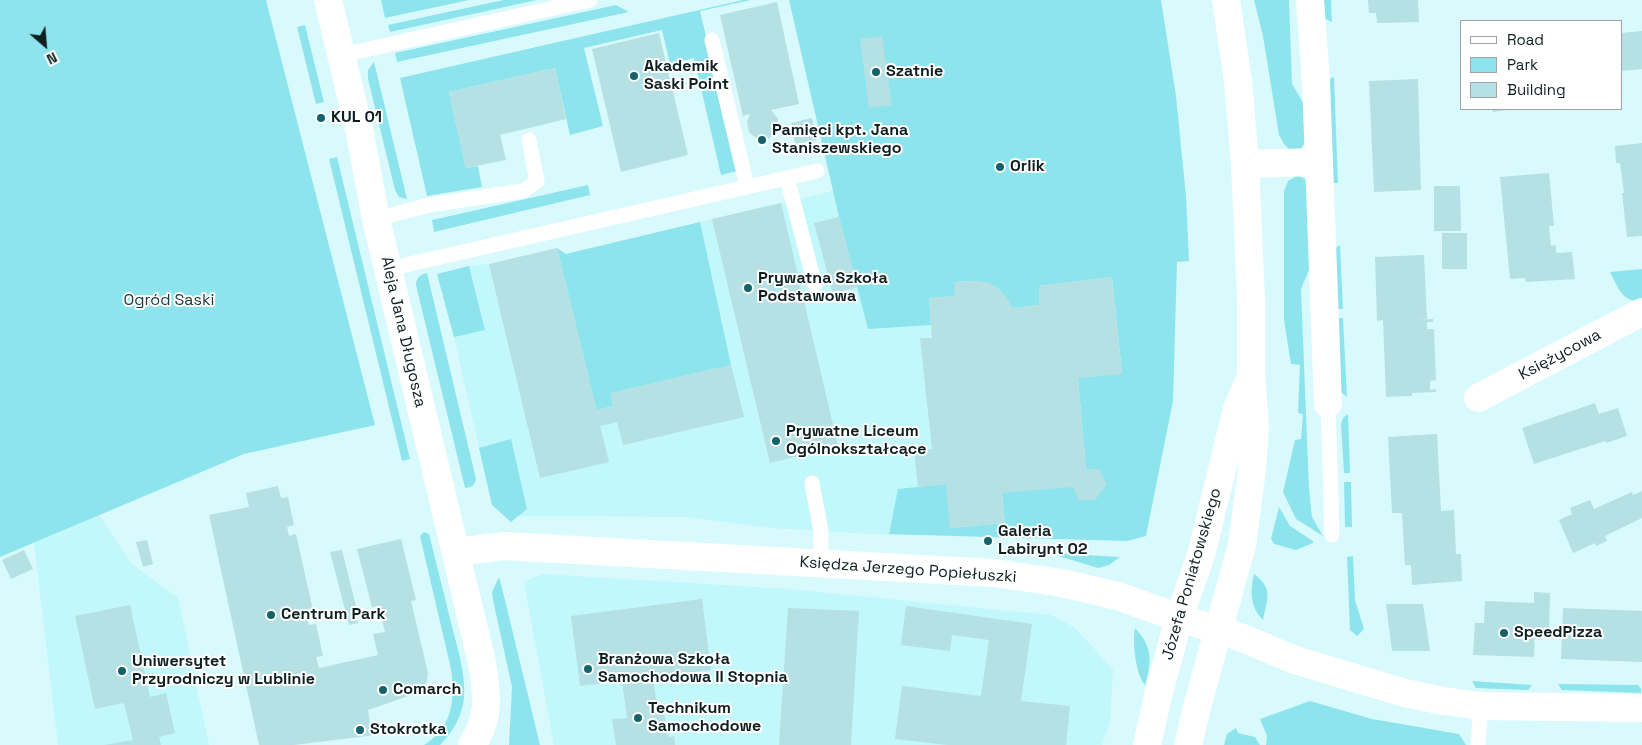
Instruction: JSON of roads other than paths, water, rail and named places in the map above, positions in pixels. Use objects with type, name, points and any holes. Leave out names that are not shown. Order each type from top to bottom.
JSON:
[{"type":"street","name":"Aleja Jana Długosza","points":[[328,0],[360,129],[376,219],[482,663],[487,694],[487,708],[477,743]]},
{"type":"street","name":"Józefa Poniatowskiego","points":[[1188,745],[1242,545],[1256,426],[1252,376],[1251,300],[1245,164],[1238,81],[1226,0]]},
{"type":"street","points":[[1310,0],[1328,404]]},
{"type":"street","points":[[1245,164],[1318,162]]},
{"type":"street","name":"Księżycowa","points":[[1478,398],[1642,312]]},
{"type":"street","name":"Józefa Poniatowskiego","points":[[1147,745],[1179,618],[1201,555],[1237,409],[1252,376]]},
{"type":"street","name":"Księdza Jerzego Popiełuszki","points":[[456,552],[504,546],[994,573],[1050,581],[1109,594],[1240,637],[1295,660],[1380,686],[1444,701],[1481,706],[1642,708]]},
{"type":"lane","points":[[342,55],[590,0]]},
{"type":"lane","points":[[712,40],[748,186]]},
{"type":"lane","points":[[376,219],[429,205],[522,191],[537,181],[529,140]]},
{"type":"lane","points":[[388,269],[817,171]]},
{"type":"lane","points":[[787,178],[815,285]]},
{"type":"lane","points":[[1328,404],[1332,535]]},
{"type":"lane","points":[[812,483],[820,531],[821,564]]},
{"type":"lane","points":[[1478,745],[1481,706]]},
{"type":"place","name":"Szatnie","points":[[876,72]]},
{"type":"place","name":"Akademik Saski Point","points":[[634,76]]},
{"type":"place","name":"KUL 01","points":[[321,118]]},
{"type":"place","name":"Pamięci kpt. Jana Staniszewskiego","points":[[762,140]]},
{"type":"place","name":"Orlik","points":[[1000,167]]},
{"type":"place","name":"Prywatna Szkoła Podstawowa","points":[[748,288]]},
{"type":"place","name":"Prywatne Liceum Ogólnokształcące","points":[[776,441]]},
{"type":"place","name":"Galeria Labirynt 02","points":[[988,541]]},
{"type":"place","name":"Centrum Park","points":[[271,615]]},
{"type":"place","name":"SpeedPizza","points":[[1504,633]]},
{"type":"place","name":"Branżowa Szkoła Samochodowa II Stopnia","points":[[588,669]]},
{"type":"place","name":"Uniwersytet Przyrodniczy w Lublinie","points":[[122,671]]},
{"type":"place","name":"Comarch","points":[[383,690]]},
{"type":"place","name":"Technikum Samochodowe","points":[[638,718]]},
{"type":"place","name":"Stokrotka","points":[[360,730]]},
{"type":"park label","name":"Ogród Saski","points":[[169,301]]}]
